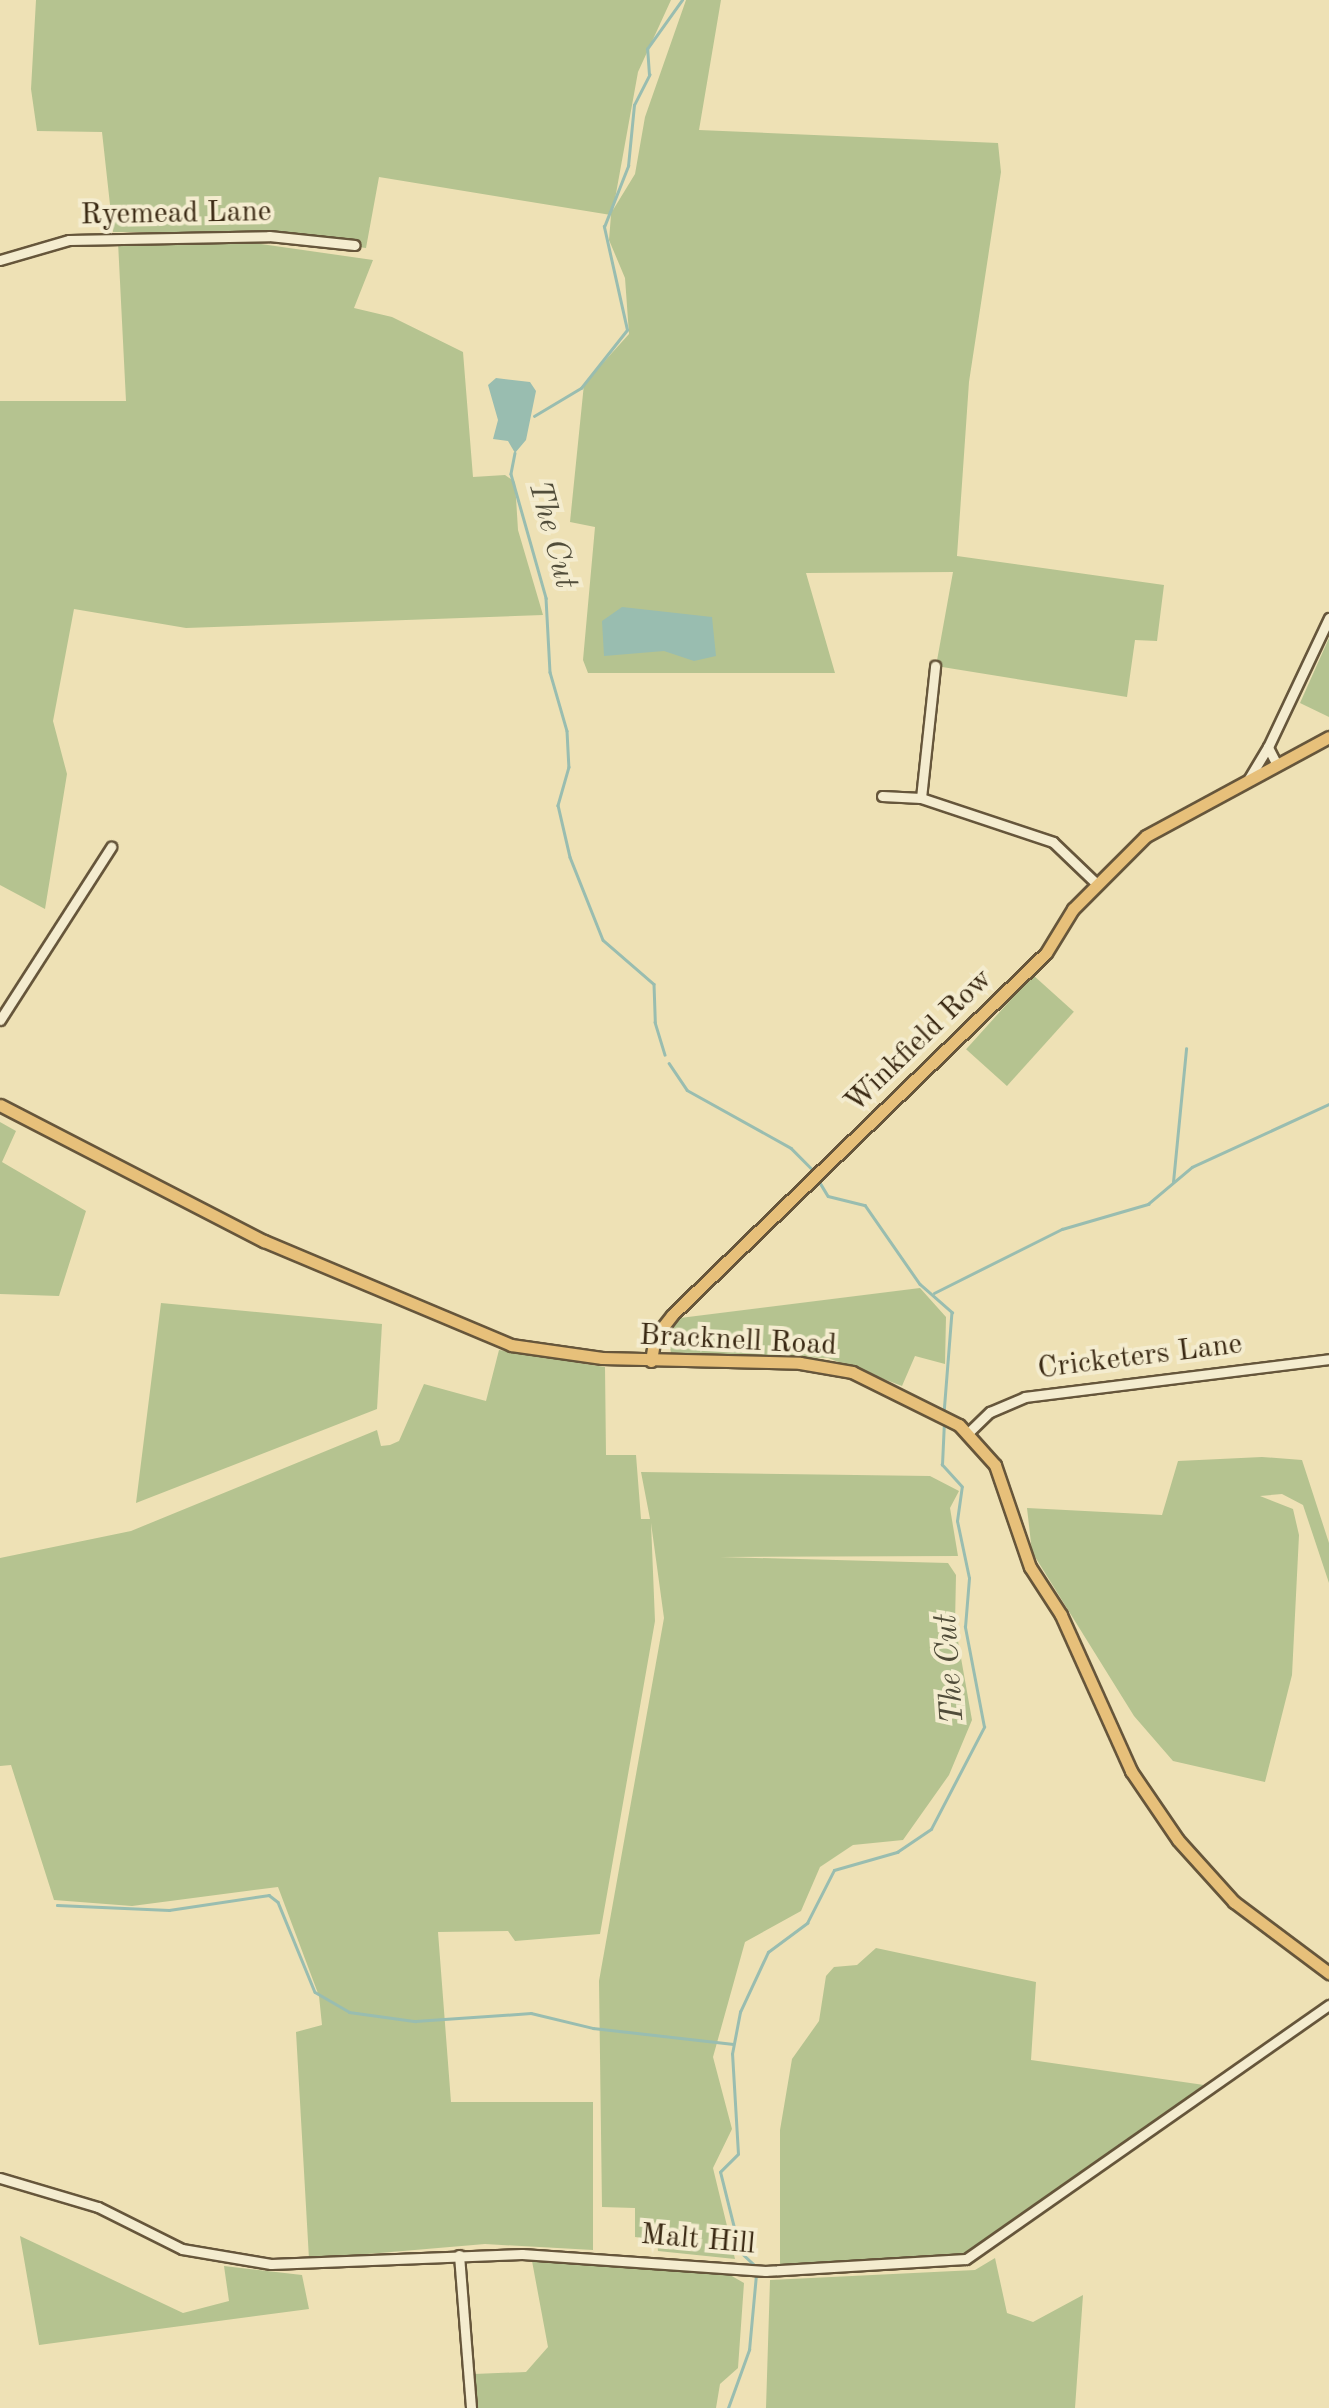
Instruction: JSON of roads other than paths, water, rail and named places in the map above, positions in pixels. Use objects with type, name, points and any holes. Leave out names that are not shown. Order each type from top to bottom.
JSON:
[{"type":"main road","name":"Winkfield Row","points":[[651,1361],[655,1337],[672,1315],[1046,953],[1097,884],[1146,836],[1329,737]]},
{"type":"main road","name":"Bracknell Road","points":[[0,1105],[264,1240],[452,1324],[511,1345],[651,1361],[800,1363],[852,1372],[969,1432],[995,1464],[1030,1567],[1060,1614],[1131,1771],[1178,1840],[1234,1902],[1329,1972]]},
{"type":"street","name":"Ryemead Lane","points":[[0,260],[69,240],[269,236],[355,245]]},
{"type":"street","name":"Winkfield Row","points":[[1246,782],[1268,747],[1329,618]]},
{"type":"street","points":[[921,798],[934,666]]},
{"type":"street","points":[[1268,747],[1276,763]]},
{"type":"street","points":[[882,796],[921,798],[1053,842],[1097,884]]},
{"type":"street","points":[[0,1020],[111,847]]},
{"type":"street","name":"Cricketers Lane","points":[[969,1432],[990,1412],[1025,1397],[1329,1359]]},
{"type":"street","name":"Malt Hill","points":[[0,2178],[98,2208],[162,2242],[236,2261],[310,2267],[459,2255],[598,2256],[756,2270],[966,2259],[1329,2005]]},
{"type":"street","points":[[459,2255],[471,2408]]},
{"type":"water","points":[[496,378],[530,382],[536,391],[526,440],[515,453],[508,441],[493,439],[498,420],[488,385]]},
{"type":"water","points":[[622,607],[712,617],[716,656],[694,661],[664,651],[604,656],[602,621]]},
{"type":"waterway","name":"The Cut","points":[[534,416],[581,388],[627,330],[604,227],[628,166],[634,105],[649,75],[647,49],[682,0]]},
{"type":"waterway","name":"The Cut","points":[[515,453],[511,474],[546,598],[550,672],[567,731],[569,767],[558,805],[570,857],[603,940],[654,984],[655,1022],[665,1054]]},
{"type":"waterway","points":[[1173,1182],[1186,1049]]},
{"type":"waterway","name":"The Cut","points":[[669,1063],[687,1090],[791,1148],[813,1170]]},
{"type":"waterway","points":[[934,1293],[1062,1229],[1148,1204],[1192,1167],[1329,1104]]},
{"type":"waterway","name":"The Cut","points":[[819,1181],[828,1196],[865,1205],[920,1284],[952,1312],[944,1413]]},
{"type":"waterway","name":"The Cut","points":[[756,2267],[740,2252],[720,2172],[738,2154],[732,2054],[740,2012],[768,1952],[807,1923],[834,1870],[897,1852],[931,1829],[984,1727],[965,1627],[969,1578],[957,1521],[962,1487],[942,1465],[944,1421]]},
{"type":"waterway","points":[[57,1905],[169,1910],[269,1895],[278,1902],[315,1992],[349,2012],[415,2021],[531,2013],[593,2028],[733,2044]]},
{"type":"waterway","name":"The Cut","points":[[728,2408],[749,2350],[756,2275]]}]
